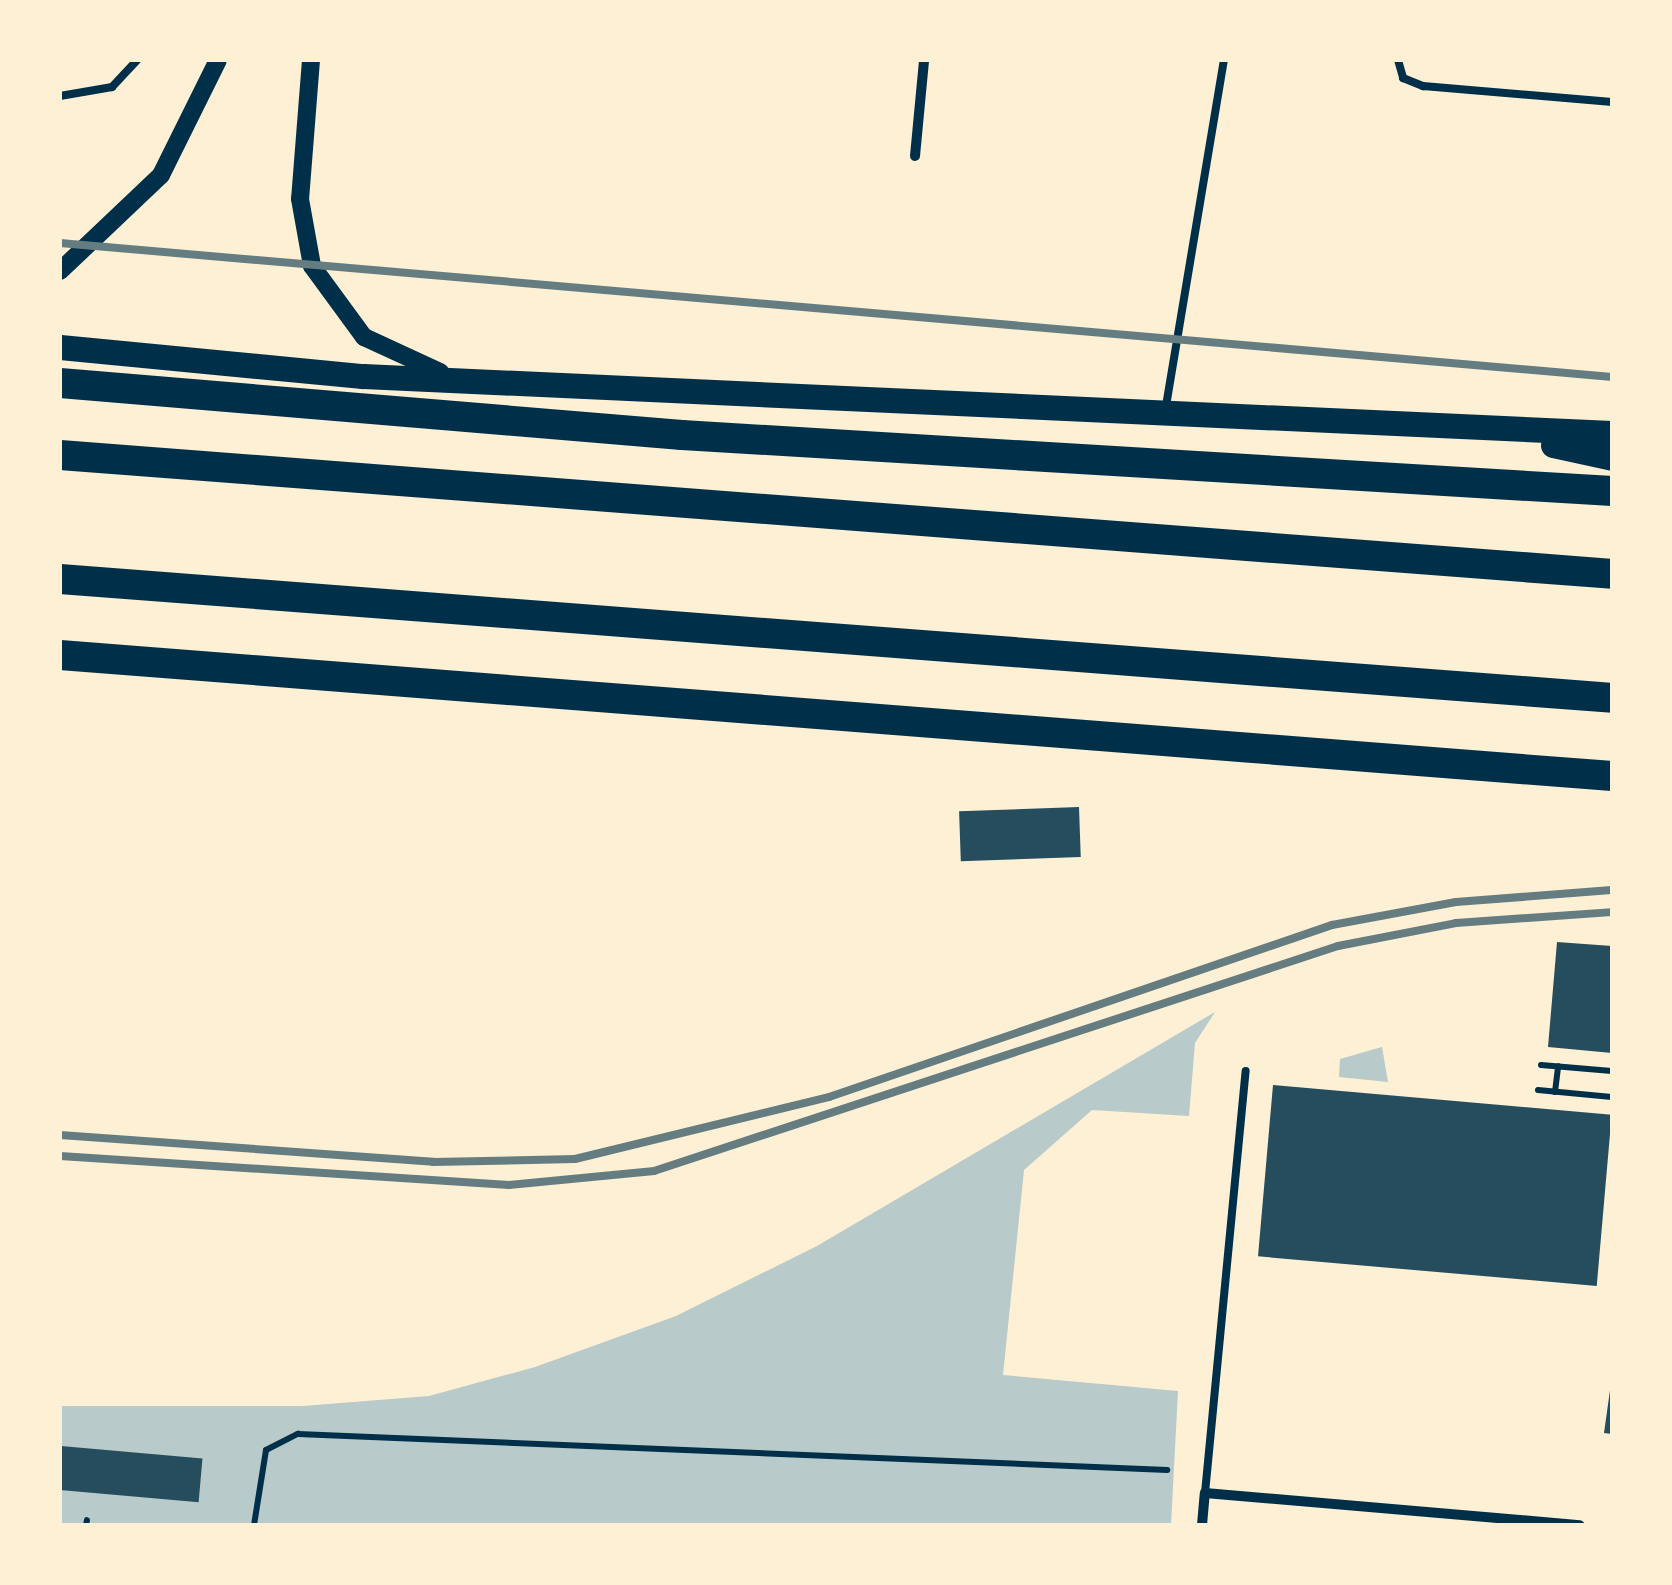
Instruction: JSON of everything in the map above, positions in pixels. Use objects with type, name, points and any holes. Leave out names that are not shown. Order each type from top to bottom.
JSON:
[{"type":"highway","points":[[60,382],[1107,462],[1612,491]]},
{"type":"highway","points":[[60,455],[1612,574]]},
{"type":"highway","points":[[60,579],[1612,698]]},
{"type":"highway","points":[[60,654],[1612,776]]},
{"type":"main road","points":[[60,348],[363,376],[451,374],[1474,432],[1612,433]]},
{"type":"main road","points":[[1474,432],[1612,458]]},
{"type":"street","points":[[60,271],[150,189],[199,113],[218,60]]},
{"type":"street","points":[[311,60],[300,177],[306,245],[330,302],[379,348],[451,374]]},
{"type":"street","points":[[915,156],[924,60]]},
{"type":"street","points":[[1202,1525],[1204,1493],[1580,1525]]},
{"type":"lane","points":[[60,96],[112,86],[137,60]]},
{"type":"lane","points":[[1165,415],[1224,60]]},
{"type":"lane","points":[[1398,60],[1404,78],[1422,86],[1612,102]]},
{"type":"lane","points":[[1204,1493],[1246,1071]]},
{"type":"path","points":[[1541,1064],[1612,1071]]},
{"type":"path","points":[[1556,1092],[1558,1066]]},
{"type":"path","points":[[1538,1090],[1612,1097]]},
{"type":"path","points":[[254,1525],[266,1450],[298,1434],[1167,1470]]},
{"type":"shaded area","points":[[1215,1012],[1195,1043],[1189,1116],[1092,1110],[1024,1170],[1003,1375],[1178,1391],[1171,1525],[60,1525],[60,1406],[303,1406],[429,1396],[535,1367],[676,1316],[817,1246]]},
{"type":"shaded area","points":[[1382,1047],[1388,1082],[1339,1077],[1340,1059]]},
{"type":"building","points":[[1079,807],[1081,857],[961,861],[959,811]]},
{"type":"building","points":[[1557,942],[1612,946],[1612,1053],[1548,1047]]},
{"type":"building","points":[[1273,1085],[1612,1115],[1597,1286],[1258,1256]]},
{"type":"building","points":[[1612,1376],[1612,1434],[1604,1433]]},
{"type":"building","points":[[61,1446],[202,1458],[199,1502],[60,1490]]},
{"type":"railway","points":[[60,243],[1612,377]]},
{"type":"railway","points":[[60,1135],[433,1162],[575,1159],[829,1097],[1332,925],[1456,902],[1612,890]]},
{"type":"railway","points":[[60,1156],[509,1185],[654,1171],[1338,946],[1456,923],[1612,912]]}]
